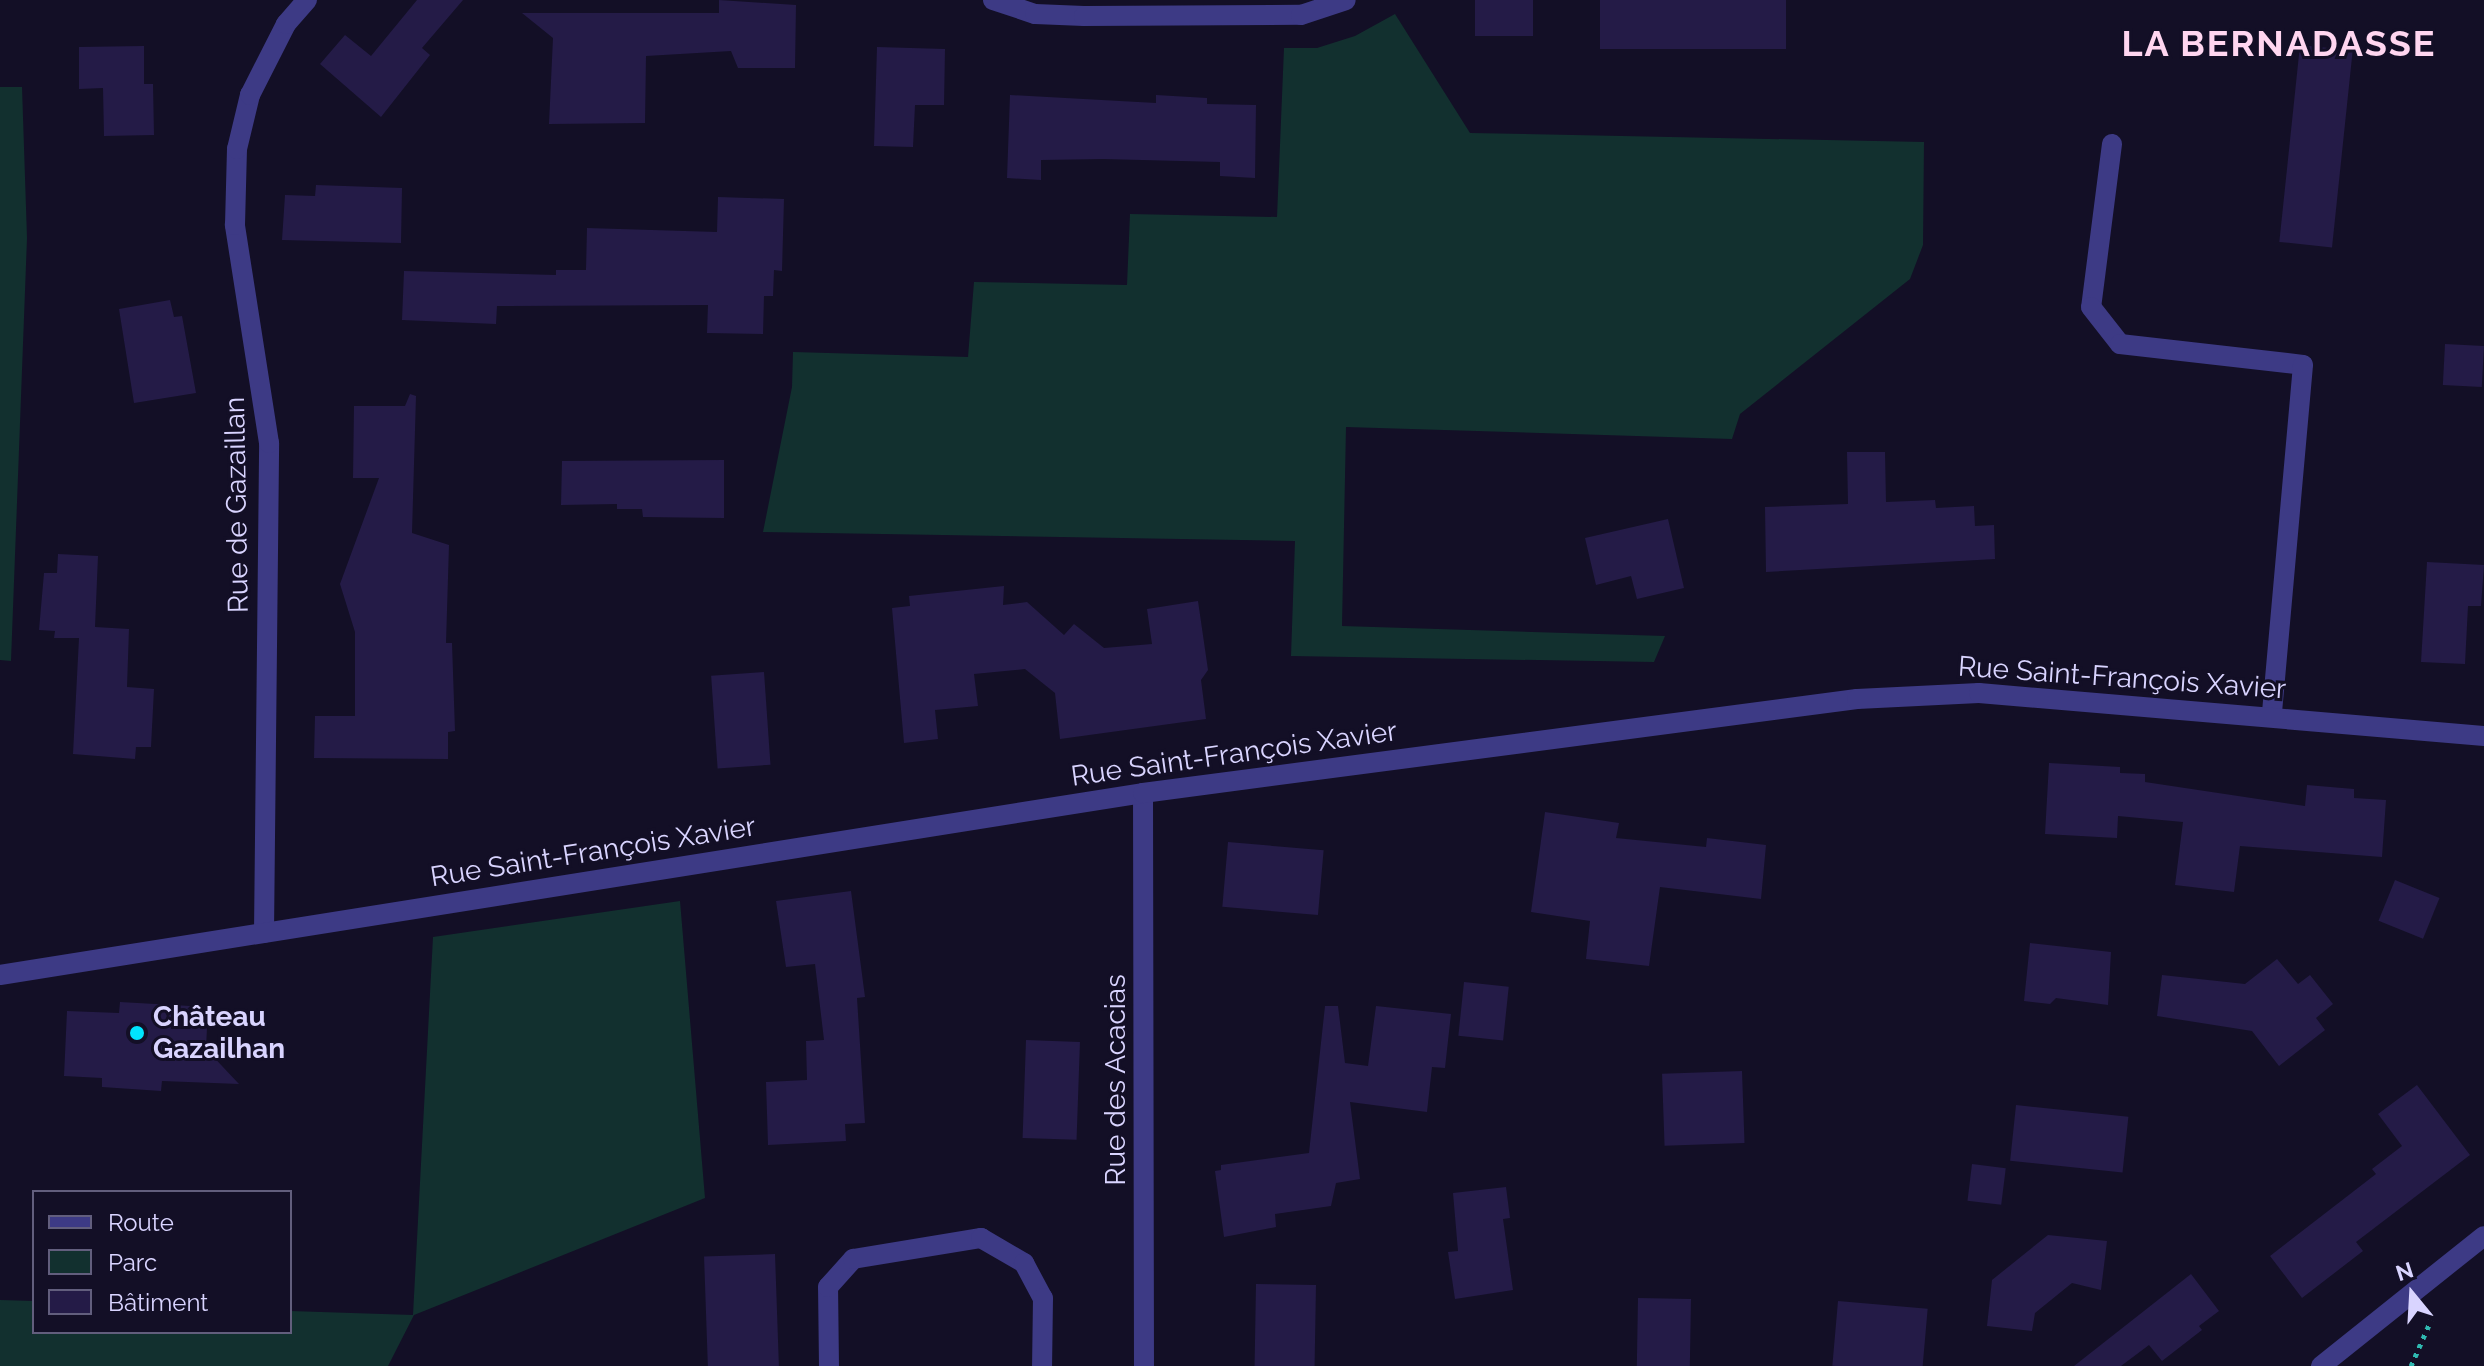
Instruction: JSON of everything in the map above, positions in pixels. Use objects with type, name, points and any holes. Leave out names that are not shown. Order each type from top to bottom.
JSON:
[{"type":"street","name":"Rue de Gazaillan","points":[[264,933],[269,443],[235,225],[237,149],[250,95],[286,24],[307,0]]},
{"type":"street","points":[[993,0],[1035,14],[1084,16],[1301,15],[1346,0]]},
{"type":"street","points":[[2112,144],[2091,307],[2120,344],[2303,365],[2272,715]]},
{"type":"street","name":"Rue Saint-François Xavier","points":[[0,975],[1143,793],[1857,699],[1979,693],[2272,715],[2484,736]]},
{"type":"street","name":"Rue des Acacias","points":[[1143,793],[1144,1366]]},
{"type":"street","points":[[2321,1366],[2484,1236]]},
{"type":"street","points":[[829,1366],[828,1287],[853,1259],[981,1238],[1024,1263],[1043,1298],[1042,1366]]},
{"type":"path","points":[[2411,1366],[2432,1318]]},
{"type":"green space","points":[[1395,14],[1470,133],[1924,142],[1923,245],[1910,279],[1740,414],[1732,439],[1346,427],[1342,626],[1665,636],[1654,662],[1291,656],[1295,541],[763,532],[792,387],[793,352],[968,357],[974,282],[1127,285],[1130,214],[1277,217],[1284,48],[1317,48],[1355,36]]},
{"type":"green space","points":[[0,87],[22,87],[27,238],[11,661],[0,660]]},
{"type":"green space","points":[[680,901],[705,1198],[414,1315],[388,1366],[0,1366],[0,1300],[32,1301],[32,1334],[292,1334],[292,1311],[413,1315],[433,937]]},
{"type":"building","points":[[417,0],[463,0],[422,48],[430,55],[381,117],[320,64],[345,35],[371,56]]},
{"type":"building","points":[[719,0],[796,5],[795,68],[738,68],[731,51],[646,56],[645,123],[549,124],[553,38],[522,13],[719,13]]},
{"type":"building","points":[[1475,0],[1533,0],[1533,36],[1475,36]]},
{"type":"building","points":[[1600,0],[1786,0],[1786,49],[1600,49]]},
{"type":"building","points":[[2300,45],[2353,51],[2332,247],[2279,242]]},
{"type":"building","points":[[144,46],[144,84],[153,84],[154,135],[104,136],[103,88],[79,89],[79,47]]},
{"type":"building","points":[[877,47],[945,49],[944,105],[915,105],[913,147],[874,146]]},
{"type":"building","points":[[1010,95],[1156,103],[1156,95],[1207,98],[1207,104],[1256,105],[1255,178],[1220,176],[1220,162],[1103,159],[1041,160],[1041,180],[1007,178]]},
{"type":"building","points":[[316,185],[402,188],[401,243],[282,240],[285,195],[315,196]]},
{"type":"building","points":[[718,197],[784,199],[782,271],[774,270],[773,296],[764,296],[763,334],[707,333],[708,305],[497,306],[496,324],[402,320],[404,271],[556,275],[556,270],[586,270],[587,228],[717,232]]},
{"type":"building","points":[[170,300],[174,317],[182,316],[196,393],[134,403],[119,309]]},
{"type":"building","points":[[2445,344],[2484,346],[2482,387],[2443,385]]},
{"type":"building","points":[[410,394],[416,396],[412,533],[449,545],[446,643],[452,643],[455,731],[448,732],[448,759],[314,758],[315,716],[355,716],[355,632],[340,584],[379,478],[353,478],[354,406],[405,406]]},
{"type":"building","points":[[1847,452],[1885,452],[1886,502],[1935,500],[1936,508],[1974,506],[1975,526],[1994,525],[1995,559],[1766,572],[1765,507],[1848,504]]},
{"type":"building","points":[[724,460],[724,518],[643,517],[642,509],[617,509],[617,504],[561,505],[562,461]]},
{"type":"building","points":[[1668,519],[1684,588],[1637,599],[1631,576],[1596,585],[1585,538]]},
{"type":"building","points":[[58,554],[98,556],[95,627],[129,629],[127,687],[154,689],[151,747],[136,747],[135,759],[73,754],[79,638],[54,638],[55,631],[39,630],[44,573],[57,573]]},
{"type":"building","points":[[2427,562],[2484,565],[2481,606],[2468,606],[2465,664],[2421,662]]},
{"type":"building","points":[[1004,586],[1003,605],[1027,602],[1064,635],[1074,624],[1104,648],[1152,644],[1147,609],[1198,601],[1208,670],[1201,680],[1206,719],[1060,739],[1055,693],[1025,669],[974,674],[978,706],[935,710],[938,739],[904,743],[892,608],[910,606],[909,596]]},
{"type":"building","points":[[764,672],[770,765],[718,768],[711,676]]},
{"type":"building","points":[[2049,763],[2120,767],[2120,773],[2145,774],[2145,782],[2305,806],[2307,785],[2354,789],[2354,798],[2386,800],[2382,857],[2240,846],[2234,892],[2175,885],[2183,822],[2118,816],[2117,838],[2045,834]]},
{"type":"building","points":[[1545,812],[1619,823],[1616,838],[1706,847],[1707,838],[1766,845],[1761,899],[1660,887],[1649,966],[1586,959],[1590,921],[1531,912]]},
{"type":"building","points":[[1228,842],[1324,850],[1318,915],[1222,907]]},
{"type":"building","points":[[2395,880],[2440,898],[2423,939],[2379,921]]},
{"type":"building","points":[[851,891],[865,997],[857,998],[865,1123],[845,1124],[846,1141],[768,1145],[766,1082],[807,1080],[806,1041],[824,1040],[815,964],[786,967],[776,901]]},
{"type":"building","points":[[2030,943],[2111,952],[2108,1005],[2056,998],[2050,1004],[2024,1001]]},
{"type":"building","points":[[2277,959],[2298,984],[2310,975],[2333,1004],[2316,1018],[2325,1030],[2279,1066],[2252,1031],[2157,1016],[2162,975],[2245,984]]},
{"type":"building","points":[[1464,982],[1509,987],[1503,1040],[1458,1036]]},
{"type":"building","name":"Château Gazailhan","points":[[120,1002],[208,1007],[206,1049],[239,1084],[162,1081],[161,1091],[102,1087],[102,1078],[64,1076],[67,1011],[119,1013]]},
{"type":"building","points":[[1325,1006],[1338,1006],[1345,1063],[1368,1066],[1376,1006],[1451,1014],[1445,1068],[1432,1067],[1427,1112],[1350,1102],[1360,1179],[1336,1183],[1331,1206],[1275,1214],[1276,1227],[1224,1237],[1215,1171],[1221,1170],[1221,1165],[1309,1153]]},
{"type":"building","points":[[1026,1040],[1080,1042],[1077,1140],[1023,1138]]},
{"type":"building","points":[[1742,1071],[1745,1143],[1665,1146],[1662,1074]]},
{"type":"building","points":[[2417,1085],[2470,1155],[2356,1242],[2363,1251],[2302,1298],[2270,1256],[2376,1174],[2372,1169],[2402,1146],[2378,1114]]},
{"type":"building","points":[[2016,1105],[2128,1117],[2123,1173],[2010,1161]]},
{"type":"building","points":[[1972,1164],[2006,1168],[2001,1205],[1967,1201]]},
{"type":"building","points":[[1506,1187],[1510,1218],[1503,1219],[1513,1290],[1455,1299],[1448,1252],[1458,1251],[1453,1193]]},
{"type":"building","points":[[2048,1235],[2107,1241],[2101,1290],[2072,1283],[2035,1313],[2032,1331],[1987,1326],[1992,1280]]},
{"type":"building","points":[[775,1254],[779,1366],[708,1366],[704,1256]]},
{"type":"building","points":[[2191,1274],[2219,1311],[2199,1326],[2202,1330],[2162,1361],[2149,1345],[2121,1366],[2074,1366]]},
{"type":"building","points":[[1256,1284],[1316,1285],[1315,1366],[1255,1366]]},
{"type":"building","points":[[1638,1298],[1691,1299],[1690,1366],[1637,1366]]},
{"type":"building","points":[[1838,1301],[1928,1309],[1923,1366],[1832,1366]]},
{"type":"place","name":"Château Gazailhan","points":[[137,1033]]},
{"type":"district","name":"LA BERNADASSE","points":[[2279,44]]}]
